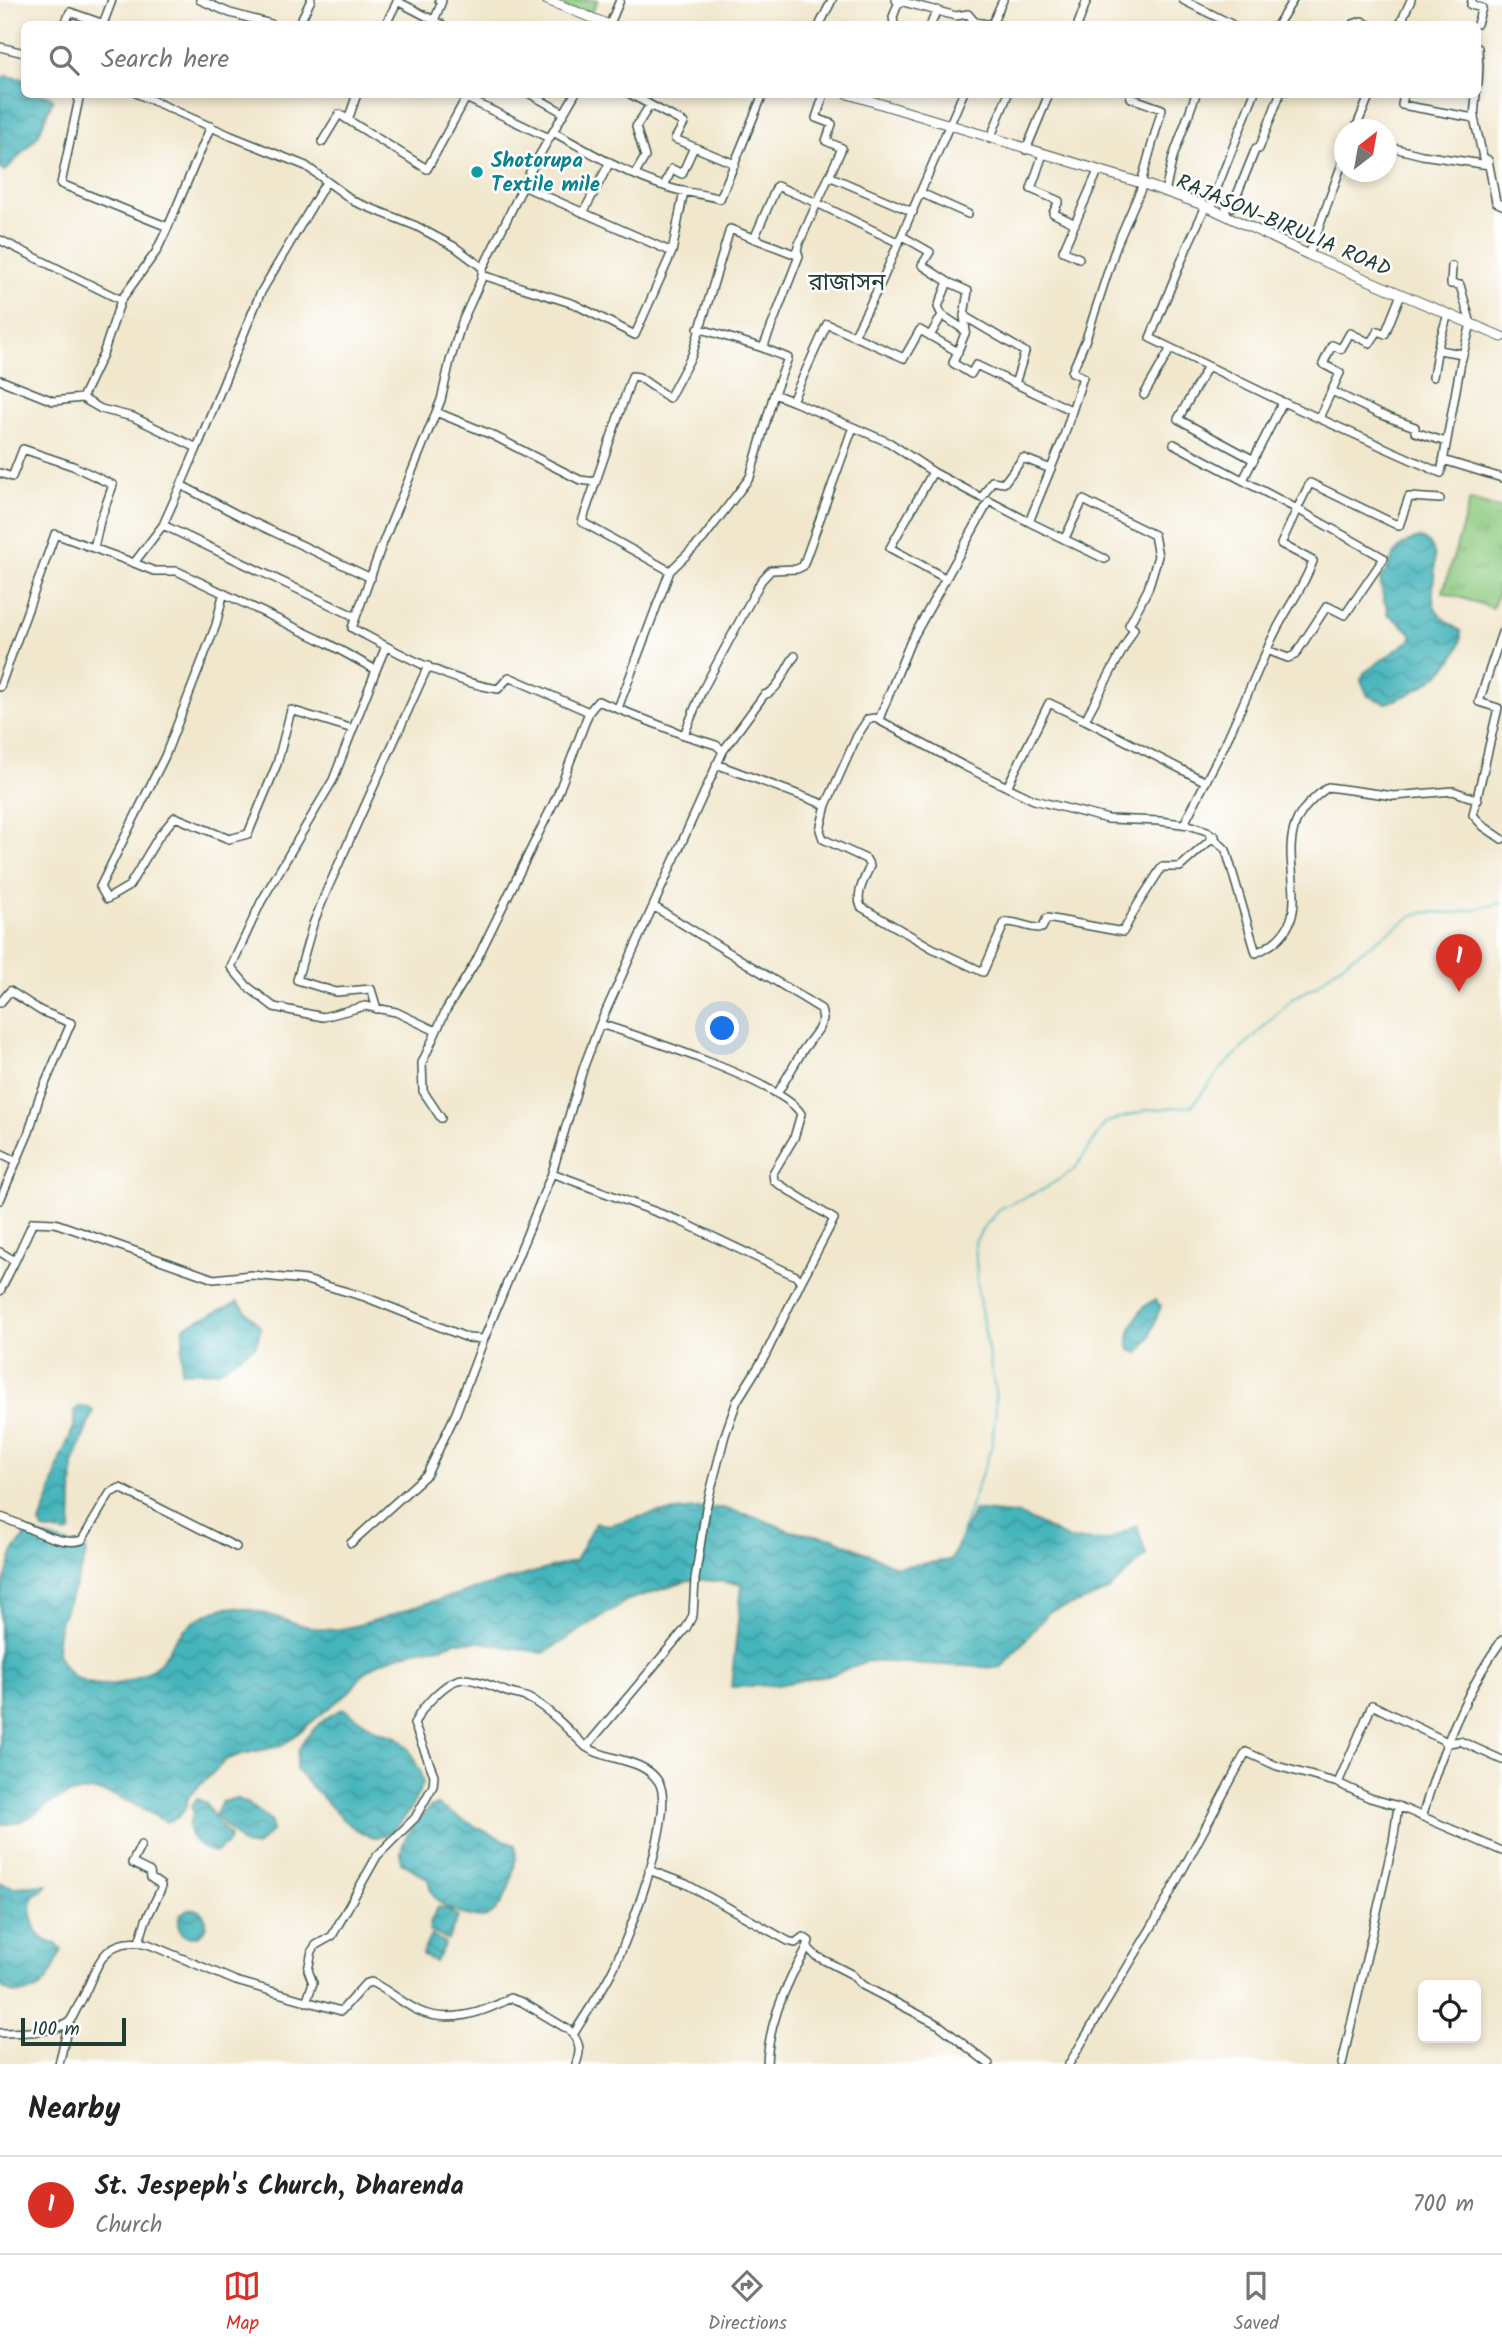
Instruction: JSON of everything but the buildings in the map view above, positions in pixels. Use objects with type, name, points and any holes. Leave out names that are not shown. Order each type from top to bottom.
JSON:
[{"type":"street","points":[[104,21],[112,0]]},
{"type":"street","points":[[200,0],[230,13],[260,21]]},
{"type":"street","points":[[300,21],[311,0]]},
{"type":"street","points":[[437,21],[442,1],[439,0]]},
{"type":"street","points":[[547,0],[601,21]]},
{"type":"street","points":[[610,21],[620,0]]},
{"type":"street","points":[[822,21],[832,0]]},
{"type":"street","points":[[894,21],[897,0],[956,16],[968,14],[974,21]]},
{"type":"street","points":[[993,21],[1003,0]]},
{"type":"street","points":[[1079,21],[1087,0]]},
{"type":"street","points":[[1280,21],[1293,0]]},
{"type":"street","points":[[1402,21],[1412,0]]},
{"type":"street","points":[[1472,0],[1471,5],[1482,8],[1478,21]]},
{"type":"street","points":[[387,21],[395,1],[433,21]]},
{"type":"street","points":[[1186,1],[1225,21]]},
{"type":"street","points":[[932,21],[937,10]]},
{"type":"street","points":[[66,21],[70,12],[95,21]]},
{"type":"street","points":[[0,47],[21,52]]},
{"type":"street","points":[[79,98],[61,184],[168,227]]},
{"type":"street","points":[[147,98],[306,166],[355,202],[416,226],[454,247],[482,272],[574,304],[635,335],[672,252],[684,191]]},
{"type":"street","points":[[348,120],[356,98]]},
{"type":"street","points":[[322,142],[339,114],[427,169],[466,98],[664,186],[702,192],[720,199],[762,98]]},
{"type":"street","points":[[537,98],[564,113]]},
{"type":"street","points":[[573,98],[523,186],[482,272],[450,361],[441,400],[352,628],[428,666],[481,687],[498,689],[509,677],[589,712]]},
{"type":"street","points":[[637,98],[684,124],[675,139],[735,164]]},
{"type":"street","points":[[763,348],[799,256],[797,250],[800,241],[842,148],[826,141],[832,124],[816,118],[823,98]]},
{"type":"street","name":"RAJASON-BIRULIA ROAD","points":[[867,98],[990,139],[1142,183],[1209,207],[1309,255],[1502,337]]},
{"type":"street","points":[[854,336],[901,239],[961,98]]},
{"type":"street","points":[[990,139],[1006,98]]},
{"type":"street","points":[[1026,149],[1047,98]]},
{"type":"street","points":[[1029,522],[1051,469],[1083,377],[1072,372],[1086,339],[1117,244],[1142,183],[1162,108],[1131,98]]},
{"type":"street","points":[[1165,192],[1173,157],[1195,98]]},
{"type":"street","points":[[1252,98],[1209,207],[1188,245],[1150,338],[1283,402],[1441,472],[1471,324],[1461,285],[1451,284],[1452,266]]},
{"type":"street","points":[[1226,214],[1226,205],[1232,208],[1278,98]]},
{"type":"street","points":[[1360,119],[1368,98]]},
{"type":"street","points":[[1403,98],[1402,105],[1474,118]]},
{"type":"street","points":[[1476,98],[1474,118],[1483,157],[1488,160],[1496,202],[1502,205]]},
{"type":"street","points":[[635,174],[645,157],[636,127],[649,105]]},
{"type":"street","points":[[82,398],[103,354],[121,300],[156,252],[211,126]]},
{"type":"street","points":[[664,186],[672,169],[682,174],[694,147]]},
{"type":"street","points":[[1397,149],[1489,165]]},
{"type":"street","points":[[1043,154],[1031,189],[1059,201],[1053,213],[1075,224]]},
{"type":"street","points":[[583,213],[610,162]]},
{"type":"street","points":[[1079,258],[1063,251],[1098,171]]},
{"type":"street","points":[[829,176],[913,212]]},
{"type":"street","points":[[134,563],[163,525],[260,294],[326,182]]},
{"type":"street","points":[[1309,255],[1336,182]]},
{"type":"street","points":[[523,186],[672,252]]},
{"type":"street","points":[[754,239],[777,186],[929,252],[922,265],[968,291],[964,316],[966,331],[953,363],[971,374],[976,365],[1071,410]]},
{"type":"street","points":[[921,193],[968,214]]},
{"type":"street","points":[[670,571],[582,522],[632,376],[639,377],[663,396],[671,397],[692,355],[730,229],[799,256]]},
{"type":"street","points":[[0,240],[121,300]]},
{"type":"street","points":[[948,282],[938,307],[942,315],[966,331]]},
{"type":"street","points":[[1320,418],[1340,373],[1323,364],[1332,345],[1341,349],[1350,333],[1370,344],[1378,331],[1385,334],[1401,294]]},
{"type":"street","points":[[1433,377],[1448,314]]},
{"type":"street","points":[[930,335],[942,315]]},
{"type":"street","points":[[964,316],[1025,352],[1015,384]]},
{"type":"street","points":[[792,401],[827,324],[904,358],[920,330],[958,352]]},
{"type":"street","points":[[618,708],[670,571],[703,539],[750,477],[774,394],[788,358],[698,328]]},
{"type":"street","points":[[1144,395],[1171,348]]},
{"type":"street","points":[[1438,350],[1463,354]]},
{"type":"street","points":[[1208,366],[1178,419],[1254,460]]},
{"type":"street","points":[[0,380],[53,401],[82,398],[101,409],[132,417],[197,448]]},
{"type":"street","points":[[1332,391],[1379,414],[1415,427],[1415,432],[1446,442]]},
{"type":"street","points":[[774,394],[890,443],[933,472],[1105,559]]},
{"type":"street","points":[[1243,480],[1283,402]]},
{"type":"street","points":[[436,412],[527,452],[580,480],[596,482]]},
{"type":"street","points":[[684,735],[701,693],[761,582],[771,570],[797,569],[803,566],[853,427]]},
{"type":"street","points":[[1174,444],[1384,558],[1345,615],[1327,606],[1295,655],[1288,658],[1268,650]]},
{"type":"street","points":[[0,473],[12,477],[23,449],[73,466],[113,485],[94,548]]},
{"type":"street","points":[[880,719],[910,643],[986,500],[992,481],[1004,483],[1023,458],[1051,469]]},
{"type":"street","points":[[1443,460],[1502,478]]},
{"type":"street","points":[[933,472],[890,548],[945,578]]},
{"type":"street","points":[[1184,824],[1283,615],[1308,576],[1313,561],[1281,544],[1310,483],[1399,526],[1409,497],[1440,499]]},
{"type":"street","points":[[181,485],[371,578]]},
{"type":"street","points":[[1065,538],[1083,500],[1154,535],[1158,556],[1148,589],[1129,625],[1135,629],[1085,720]]},
{"type":"street","points":[[163,525],[356,617]]},
{"type":"street","points":[[0,687],[55,534],[154,571],[177,571],[327,643],[376,670]]},
{"type":"street","points":[[223,595],[216,625],[165,756],[100,887],[107,899],[129,886],[159,836],[175,817],[229,839],[248,834],[277,764],[291,710],[353,729]]},
{"type":"street","points":[[1502,632],[1479,702],[1499,708],[1473,815],[1502,839]]},
{"type":"street","points":[[386,646],[333,780],[261,902],[230,967],[247,986],[274,1007],[323,1017],[365,1006],[396,1012],[436,1031]]},
{"type":"street","points":[[351,1543],[427,1474],[456,1413],[552,1173],[584,1066],[600,1024],[716,764],[764,695],[771,693],[780,681],[795,656]]},
{"type":"street","points":[[377,1009],[371,989],[336,992],[296,980],[313,924],[327,890],[428,666]]},
{"type":"street","points":[[441,1118],[423,1091],[422,1063],[446,1010],[475,964],[557,796],[589,712],[598,701],[716,745],[723,751]]},
{"type":"street","points":[[1007,787],[1049,703],[1206,782]]},
{"type":"street","points":[[1214,836],[1181,867],[1162,867],[1123,932],[1047,918],[1042,928],[1031,929],[1005,922],[983,972],[932,948],[861,906],[858,902],[860,892],[870,866],[866,859],[822,839],[820,830],[826,805],[857,736],[868,719],[880,719],[954,761],[1034,800],[1108,819],[1184,824],[1207,831],[1214,836],[1226,850],[1256,953],[1269,947],[1287,927],[1295,909],[1292,842],[1295,827],[1306,807],[1328,787],[1394,796],[1452,791],[1478,800]]},
{"type":"street","points":[[716,764],[826,805]]},
{"type":"street","points":[[653,906],[821,1009],[823,1018],[818,1030],[777,1094]]},
{"type":"street","points":[[0,1003],[10,991],[41,1011],[71,1023],[0,1200]]},
{"type":"street","points":[[586,1746],[686,1628],[693,1615],[696,1572],[706,1508],[737,1401],[765,1356],[834,1219],[774,1181],[773,1173],[794,1138],[800,1114],[792,1103],[679,1050],[600,1024]]},
{"type":"street","points":[[0,1153],[17,1161]]},
{"type":"street","points":[[552,1173],[680,1221],[785,1270],[801,1282]]},
{"type":"street","points":[[0,1291],[33,1222],[55,1223],[214,1279],[251,1275],[306,1280],[365,1297],[468,1338],[484,1339]]},
{"type":"street","points":[[0,1252],[15,1261]]},
{"type":"street","points":[[0,1517],[75,1542],[82,1540],[110,1493],[120,1488],[236,1547]]},
{"type":"street","points":[[1422,1816],[1435,1772],[1480,1669],[1502,1640]]},
{"type":"street","points":[[306,2002],[313,1983],[308,1970],[312,1951],[316,1945],[332,1936],[377,1856],[415,1818],[433,1786],[434,1774],[414,1724],[418,1714],[445,1688],[462,1679],[482,1682],[526,1697],[552,1715],[586,1746],[598,1754],[630,1763],[655,1776],[663,1789],[662,1824],[638,1909],[606,1983],[573,2035]]},
{"type":"street","points":[[1338,1783],[1372,1705],[1449,1743],[1460,1741],[1502,1760]]},
{"type":"street","points":[[1069,2064],[1154,1923],[1246,1752],[1277,1766],[1338,1783],[1370,1798],[1398,1806],[1502,1852]]},
{"type":"street","points":[[1342,2064],[1398,1806]]},
{"type":"street","points":[[139,1942],[162,1885],[151,1878],[150,1872],[132,1863],[141,1845]]},
{"type":"street","points":[[649,1870],[686,1884],[788,1941],[795,1943],[803,1937],[809,1941],[792,1975],[770,2036],[767,2064]]},
{"type":"street","points":[[59,2064],[69,2022],[84,1997],[97,1964],[105,1952],[126,1942],[139,1942],[236,1981],[343,2011],[365,1984],[371,1982],[421,2012],[437,2016],[470,2015],[510,1998],[522,2002],[569,2030],[579,2046],[580,2054],[576,2064]]},
{"type":"street","points":[[807,1948],[816,1956],[851,1974],[862,1985],[939,2025],[989,2064]]},
{"type":"street","points":[[0,2033],[42,2030],[69,2022]]},
{"type":"green space","points":[[550,0],[598,0],[588,20]]},
{"type":"green space","points":[[1470,500],[1502,509],[1502,579],[1493,608],[1443,592]]},
{"type":"water","points":[[6,76],[21,78],[21,98],[53,99],[38,136],[5,171],[0,168],[0,79]]},
{"type":"water","points":[[1420,538],[1429,543],[1433,550],[1433,601],[1436,609],[1461,632],[1460,644],[1446,667],[1435,677],[1410,693],[1386,703],[1368,696],[1361,680],[1364,673],[1413,636],[1387,613],[1388,607],[1384,602],[1380,580],[1399,549],[1404,544]]},
{"type":"water","points":[[1155,1300],[1161,1306],[1149,1338],[1138,1353],[1130,1349],[1131,1328],[1144,1308]]},
{"type":"water","points":[[238,1302],[261,1328],[256,1345],[218,1371],[181,1372],[184,1327]]},
{"type":"water","points":[[80,1406],[89,1407],[93,1412],[73,1464],[71,1530],[67,1534],[43,1530],[40,1523],[60,1459],[74,1427],[74,1411]]},
{"type":"water","points":[[722,1508],[756,1517],[790,1531],[833,1538],[897,1567],[951,1560],[974,1510],[1021,1515],[1071,1540],[1108,1541],[1137,1525],[1146,1555],[1109,1590],[1082,1602],[1050,1611],[1001,1668],[867,1661],[831,1675],[777,1685],[731,1687],[742,1584],[695,1579],[628,1600],[544,1653],[481,1642],[455,1642],[441,1647],[415,1650],[381,1662],[363,1674],[351,1690],[282,1746],[226,1760],[189,1796],[184,1811],[177,1818],[166,1822],[123,1799],[96,1791],[81,1791],[49,1804],[22,1821],[0,1824],[0,1596],[14,1550],[24,1539],[26,1531],[86,1549],[78,1579],[59,1626],[59,1655],[66,1669],[75,1677],[85,1682],[109,1685],[133,1679],[154,1668],[185,1629],[220,1609],[248,1609],[310,1627],[351,1627],[445,1597],[575,1561],[595,1523],[609,1525],[656,1513]]},
{"type":"water","points":[[344,1709],[379,1732],[397,1737],[408,1748],[420,1771],[423,1784],[409,1812],[386,1836],[375,1837],[361,1833],[346,1822],[296,1770],[299,1750],[308,1736],[325,1719]]},
{"type":"water","points":[[236,1798],[249,1804],[271,1821],[272,1830],[257,1847],[244,1845],[215,1815],[222,1802]]},
{"type":"water","points":[[197,1799],[206,1803],[215,1819],[230,1836],[229,1842],[216,1852],[202,1847],[189,1830],[194,1814],[191,1806]]},
{"type":"water","points":[[437,1805],[515,1845],[515,1863],[510,1885],[500,1905],[486,1917],[470,1916],[437,1901],[428,1879],[401,1862],[405,1839],[430,1807]]},
{"type":"water","points":[[0,1883],[14,1887],[47,1885],[33,1895],[32,1918],[42,1938],[57,1944],[62,1950],[46,1981],[29,1992],[11,1992],[0,1985]]},
{"type":"water","points":[[438,1907],[449,1910],[458,1917],[448,1940],[429,1931]]},
{"type":"water","points":[[192,1909],[202,1913],[206,1923],[202,1933],[192,1937],[182,1933],[178,1923],[182,1913]]},
{"type":"water","points":[[431,1935],[445,1943],[435,1962],[422,1954]]},
{"type":"waterway","points":[[960,1542],[992,1445],[996,1408],[978,1293],[975,1242],[984,1227],[1001,1208],[1044,1189],[1075,1169],[1105,1123],[1147,1110],[1192,1106],[1220,1070],[1293,998],[1316,986],[1335,969],[1415,914],[1456,913],[1502,903]]},
{"type":"place","name":"Shotorupa Textile mile","points":[[477,172]]},
{"type":"place","name":"St. Jespeph's Church, Dharenda","points":[[1459,992]]},
{"type":"district","name":"রাজাসন","points":[[847,282]]}]
